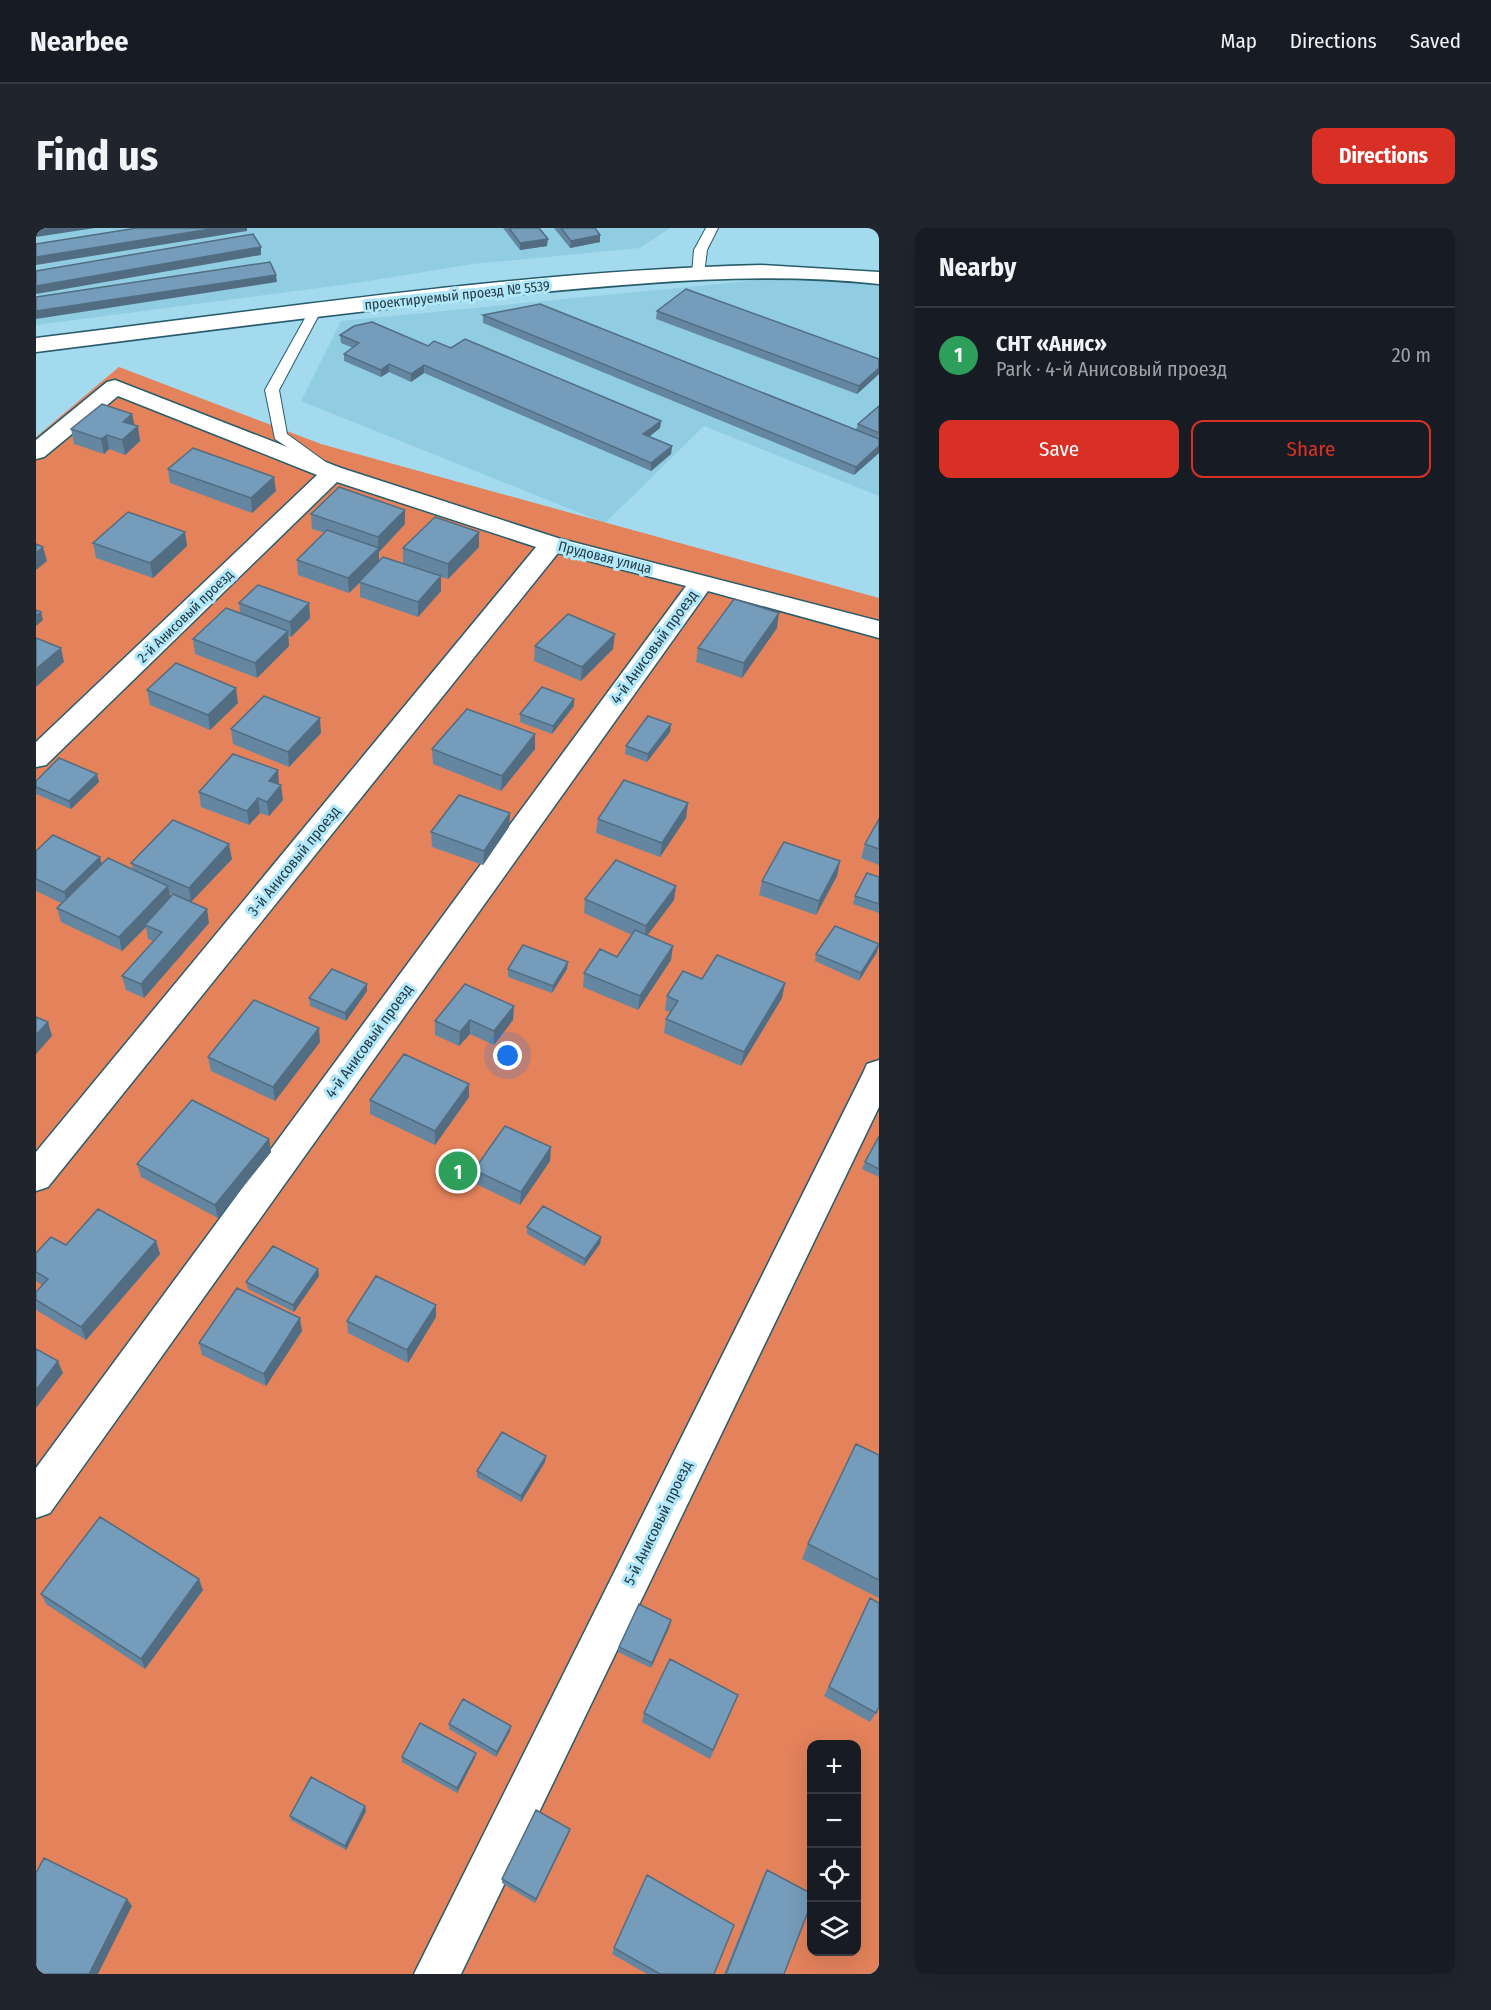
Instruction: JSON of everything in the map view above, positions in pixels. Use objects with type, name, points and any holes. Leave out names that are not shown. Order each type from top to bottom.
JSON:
[{"type":"street","name":"проектируемый проезд № 5539","points":[[36,345],[528,287],[698,274],[792,273],[879,278]]},
{"type":"street","name":"Прудовая улица","points":[[36,452],[115,387],[333,474],[552,544],[832,615],[879,630]]},
{"type":"street","name":"2-й Анисовый проезд","points":[[36,758],[333,474]]},
{"type":"street","name":"3-й Анисовый проезд","points":[[36,1177],[552,544]]},
{"type":"street","name":"4-й Анисовый проезд","points":[[36,1500],[702,582]]},
{"type":"street","name":"5-й Анисовый проезд","points":[[437,1974],[879,1073]]},
{"type":"lane","points":[[698,274],[704,237],[712,228]]},
{"type":"lane","points":[[315,311],[272,390],[280,436],[333,474]]},
{"type":"shaded area","points":[[36,228],[670,228],[640,248],[473,264],[349,284],[36,325]]},
{"type":"shaded area","points":[[789,277],[879,285],[879,496],[704,426],[605,523],[301,401],[341,321]]},
{"type":"shaded area","points":[[119,367],[321,444],[879,598],[879,1974],[36,1974],[36,437]]},
{"type":"building","points":[[137,228],[217,228],[36,257],[36,244]]},
{"type":"building","points":[[509,228],[539,228],[548,239],[520,243]]},
{"type":"building","points":[[561,228],[595,228],[600,235],[571,241]]},
{"type":"building","points":[[253,234],[261,247],[36,286],[36,271]]},
{"type":"building","points":[[270,262],[276,275],[36,311],[36,297]]},
{"type":"building","points":[[686,289],[879,359],[879,368],[859,386],[657,311]]},
{"type":"building","points":[[540,304],[879,439],[879,446],[856,467],[483,315]]},
{"type":"building","points":[[372,322],[428,346],[434,341],[451,348],[465,339],[661,421],[643,434],[672,446],[651,463],[424,365],[411,374],[389,364],[381,370],[344,354],[359,343],[340,335],[354,326]]},
{"type":"building","points":[[102,404],[132,414],[123,422],[138,426],[122,440],[107,435],[101,439],[71,429]]},
{"type":"building","points":[[879,406],[879,433],[858,424]]},
{"type":"building","points":[[193,448],[274,477],[251,498],[168,469]]},
{"type":"building","points":[[339,487],[405,510],[378,537],[311,514]]},
{"type":"building","points":[[128,512],[185,532],[150,563],[93,543]]},
{"type":"building","points":[[435,517],[479,532],[448,564],[403,548]]},
{"type":"building","points":[[327,530],[379,548],[348,578],[297,560]]},
{"type":"building","points":[[36,544],[43,547],[36,553]]},
{"type":"building","points":[[383,557],[441,576],[418,602],[359,582]]},
{"type":"building","points":[[258,585],[309,603],[290,622],[239,603]]},
{"type":"building","points":[[734,599],[779,613],[744,663],[698,648]]},
{"type":"building","points":[[226,608],[288,631],[255,663],[193,639]]},
{"type":"building","points":[[568,614],[615,634],[582,667],[535,646]]},
{"type":"building","points":[[36,638],[61,648],[36,669]]},
{"type":"building","points":[[176,663],[236,688],[208,715],[147,690]]},
{"type":"building","points":[[542,687],[574,699],[553,726],[520,714]]},
{"type":"building","points":[[264,696],[320,718],[288,752],[231,729]]},
{"type":"building","points":[[467,709],[535,734],[502,776],[432,749]]},
{"type":"building","points":[[648,716],[671,724],[648,754],[626,746]]},
{"type":"building","points":[[233,754],[278,770],[269,781],[281,785],[267,802],[258,798],[247,811],[199,792]]},
{"type":"building","points":[[59,758],[97,774],[69,801],[36,787],[36,781]]},
{"type":"building","points":[[624,780],[688,803],[662,843],[598,819]]},
{"type":"building","points":[[459,795],[510,813],[484,851],[431,832]]},
{"type":"building","points":[[879,819],[879,849],[865,844]]},
{"type":"building","points":[[173,820],[229,844],[189,888],[131,863]]},
{"type":"building","points":[[53,835],[100,857],[64,892],[36,879],[36,851]]},
{"type":"building","points":[[784,842],[840,861],[819,901],[762,881]]},
{"type":"building","points":[[108,858],[168,886],[119,937],[57,908]]},
{"type":"building","points":[[616,860],[676,886],[646,926],[585,899]]},
{"type":"building","points":[[867,873],[879,877],[879,904],[855,896]]},
{"type":"building","points":[[173,894],[207,909],[141,984],[122,976],[162,932],[145,925]]},
{"type":"building","points":[[835,926],[879,944],[861,973],[816,954]]},
{"type":"building","points":[[635,930],[673,946],[640,996],[584,973],[600,949],[617,957]]},
{"type":"building","points":[[523,945],[568,962],[553,986],[508,969]]},
{"type":"building","points":[[717,955],[785,983],[744,1052],[666,1019],[678,1001],[667,996],[683,971],[702,979]]},
{"type":"building","points":[[332,969],[367,984],[345,1013],[309,998]]},
{"type":"building","points":[[465,984],[514,1006],[494,1031],[470,1020],[460,1032],[435,1021]]},
{"type":"building","points":[[254,1000],[319,1028],[273,1087],[208,1057]]},
{"type":"building","points":[[36,1017],[48,1022],[36,1035]]},
{"type":"building","points":[[404,1054],[469,1084],[435,1131],[370,1100]]},
{"type":"building","points":[[192,1100],[269,1139],[215,1205],[137,1164]]},
{"type":"building","points":[[505,1126],[551,1147],[521,1192],[474,1170]]},
{"type":"building","points":[[879,1136],[879,1169],[865,1162]]},
{"type":"building","points":[[543,1206],[601,1237],[585,1259],[527,1227]]},
{"type":"building","points":[[98,1209],[156,1241],[81,1327],[36,1300],[36,1292],[48,1279],[36,1272],[36,1253],[51,1237],[66,1245]]},
{"type":"building","points":[[273,1246],[318,1269],[293,1305],[246,1282]]},
{"type":"building","points":[[376,1276],[436,1305],[407,1350],[347,1321]]},
{"type":"building","points":[[237,1288],[300,1318],[264,1374],[199,1343]]},
{"type":"building","points":[[36,1349],[58,1361],[36,1390]]},
{"type":"building","points":[[502,1432],[546,1456],[521,1496],[477,1471]]},
{"type":"building","points":[[856,1444],[879,1455],[879,1580],[808,1544]]},
{"type":"building","points":[[100,1517],[199,1579],[141,1659],[41,1594]]},
{"type":"building","points":[[870,1598],[879,1603],[879,1706],[876,1713],[829,1687]]},
{"type":"building","points":[[639,1604],[671,1620],[652,1663],[619,1647]]},
{"type":"building","points":[[670,1659],[738,1695],[713,1750],[644,1713]]},
{"type":"building","points":[[463,1699],[511,1726],[497,1752],[449,1724]]},
{"type":"building","points":[[420,1723],[476,1753],[457,1788],[402,1757]]},
{"type":"building","points":[[311,1777],[365,1806],[345,1846],[290,1816]]},
{"type":"building","points":[[536,1810],[570,1829],[536,1899],[502,1879]]},
{"type":"building","points":[[44,1858],[127,1899],[89,1974],[42,1974],[36,1971],[36,1873]]},
{"type":"building","points":[[767,1870],[807,1891],[807,1914],[784,1974],[726,1974]]},
{"type":"building","points":[[647,1875],[734,1925],[714,1974],[660,1974],[614,1948]]},
{"type":"place","name":"СНТ «Анис»","points":[[458,1171]]}]
